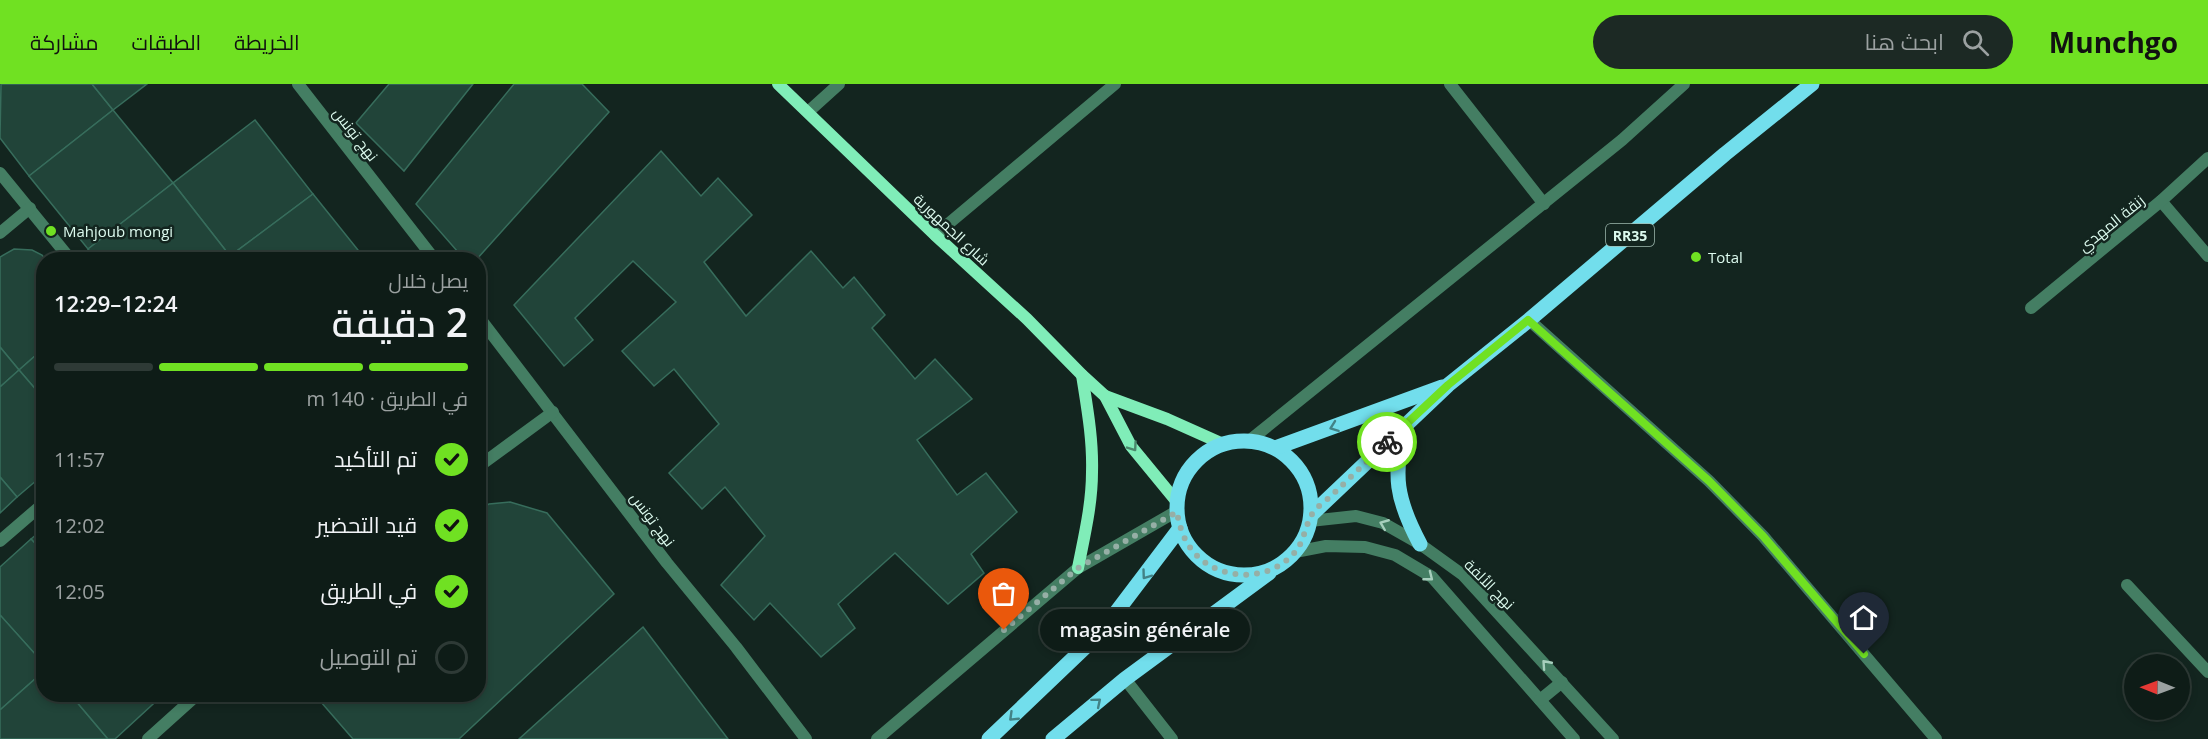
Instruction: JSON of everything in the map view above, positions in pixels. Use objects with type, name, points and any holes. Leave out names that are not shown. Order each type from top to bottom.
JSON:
[{"type":"main road","name":"RR35","points":[[1053,739],[1125,679],[1290,556],[1301,543],[1310,518],[1448,385],[1812,84]]},
{"type":"main road","name":"RR35","points":[[1275,448],[1448,385]]},
{"type":"main road","points":[[1404,426],[1397,457],[1398,488],[1406,517],[1420,544]]},
{"type":"main road","points":[[1290,556],[1267,571],[1245,575],[1224,572],[1205,563],[1190,547],[1180,528],[1177,507],[1182,483],[1192,466],[1206,453],[1223,444],[1249,441],[1275,448],[1288,458],[1302,477],[1310,499],[1310,518]]},
{"type":"main road","points":[[989,739],[1102,632],[1180,528]]},
{"type":"street","name":"نهج تونس","points":[[298,84],[429,252]]},
{"type":"street","name":"شارع الجمهورية","points":[[778,84],[935,235],[1027,319],[1105,396]]},
{"type":"street","points":[[808,112],[839,84]]},
{"type":"street","points":[[935,235],[1115,84]]},
{"type":"street","points":[[1450,84],[1544,204]]},
{"type":"street","points":[[1249,441],[1622,140],[1684,84]]},
{"type":"street","name":"زنقة المهدي","points":[[2031,308],[2161,201],[2208,158]]},
{"type":"street","points":[[0,173],[65,252]]},
{"type":"street","points":[[2161,201],[2208,256]]},
{"type":"street","points":[[0,233],[30,208]]},
{"type":"street","points":[[1528,320],[1709,481],[1755,527],[1936,739]]},
{"type":"street","name":"نهج تونس","points":[[486,326],[667,563],[736,646],[806,739]]},
{"type":"street","points":[[1078,568],[1088,521],[1092,472],[1090,423],[1082,375]]},
{"type":"street","points":[[1105,396],[1167,419],[1223,444]]},
{"type":"street","points":[[878,739],[1078,568],[1177,507],[1131,446],[1105,396]]},
{"type":"street","points":[[486,461],[553,412]]},
{"type":"street","points":[[0,541],[36,510]]},
{"type":"street","name":"نهج الألفة","points":[[1310,518],[1356,516],[1383,523],[1420,544],[1463,575],[1613,739]]},
{"type":"street","points":[[1290,556],[1326,546],[1365,548],[1395,555],[1432,577],[1574,739]]},
{"type":"street","points":[[2127,585],[2208,672]]},
{"type":"street","points":[[1125,679],[1164,736]]},
{"type":"street","points":[[1540,700],[1562,682]]},
{"type":"street","points":[[148,739],[189,702]]},
{"type":"building","points":[[1,84],[92,84],[113,110],[29,176],[0,138]]},
{"type":"building","points":[[92,84],[147,84],[113,110]]},
{"type":"building","points":[[389,84],[473,84],[404,171],[356,123]]},
{"type":"building","points":[[514,84],[582,84],[609,112],[483,252],[458,252],[416,204]]},
{"type":"building","points":[[113,110],[173,183],[88,249],[29,176]]},
{"type":"building","points":[[255,120],[313,194],[235,252],[227,252],[173,183]]},
{"type":"building","points":[[661,151],[701,196],[718,178],[752,215],[704,262],[746,316],[811,251],[843,288],[854,277],[885,315],[872,328],[915,379],[935,359],[972,399],[917,440],[957,495],[986,473],[1017,512],[971,554],[984,573],[948,604],[895,553],[838,604],[855,628],[821,657],[770,603],[754,620],[721,585],[765,536],[725,487],[702,509],[669,473],[719,424],[674,369],[654,386],[622,351],[676,302],[633,261],[575,318],[593,340],[564,366],[514,305]]},
{"type":"building","points":[[173,183],[227,252],[90,252],[88,249]]},
{"type":"building","points":[[313,194],[360,252],[235,252]]},
{"type":"building","points":[[14,249],[36,252],[36,355],[19,370],[0,347],[0,257]]},
{"type":"building","points":[[0,347],[19,370],[0,387]]},
{"type":"building","points":[[36,355],[36,390],[19,370]]},
{"type":"building","points":[[19,370],[36,390],[36,481],[17,497],[0,477],[0,387]]},
{"type":"building","points":[[0,477],[17,497],[0,513]]},
{"type":"building","points":[[510,502],[547,513],[614,594],[459,739],[353,739],[321,702],[486,702],[486,506]]},
{"type":"building","points":[[36,535],[36,544],[31,539]]},
{"type":"building","points":[[31,539],[36,544],[36,655],[0,615],[0,567]]},
{"type":"building","points":[[0,615],[36,655],[36,678],[0,710]]},
{"type":"building","points":[[643,627],[728,739],[519,739]]},
{"type":"building","points":[[36,678],[36,702],[77,702],[108,739],[0,739],[0,710]]},
{"type":"building","points":[[77,702],[155,702],[115,739],[108,739]]},
{"type":"way so far","points":[[1004,630],[1078,568],[1177,512],[1180,528],[1190,547],[1205,563],[1224,572],[1245,575],[1267,571],[1286,561],[1295,552],[1306,532],[1311,515],[1387,442]]},
{"type":"place","name":"Mahjoub mongi","points":[[51,231]]},
{"type":"place","name":"Total","points":[[1696,257]]},
{"type":"place","name":"magasin générale","points":[[1004,630]]},
{"type":"route","points":[[1387,442],[1448,385],[1528,320],[1709,481],[1763,536],[1864,654]]}]
